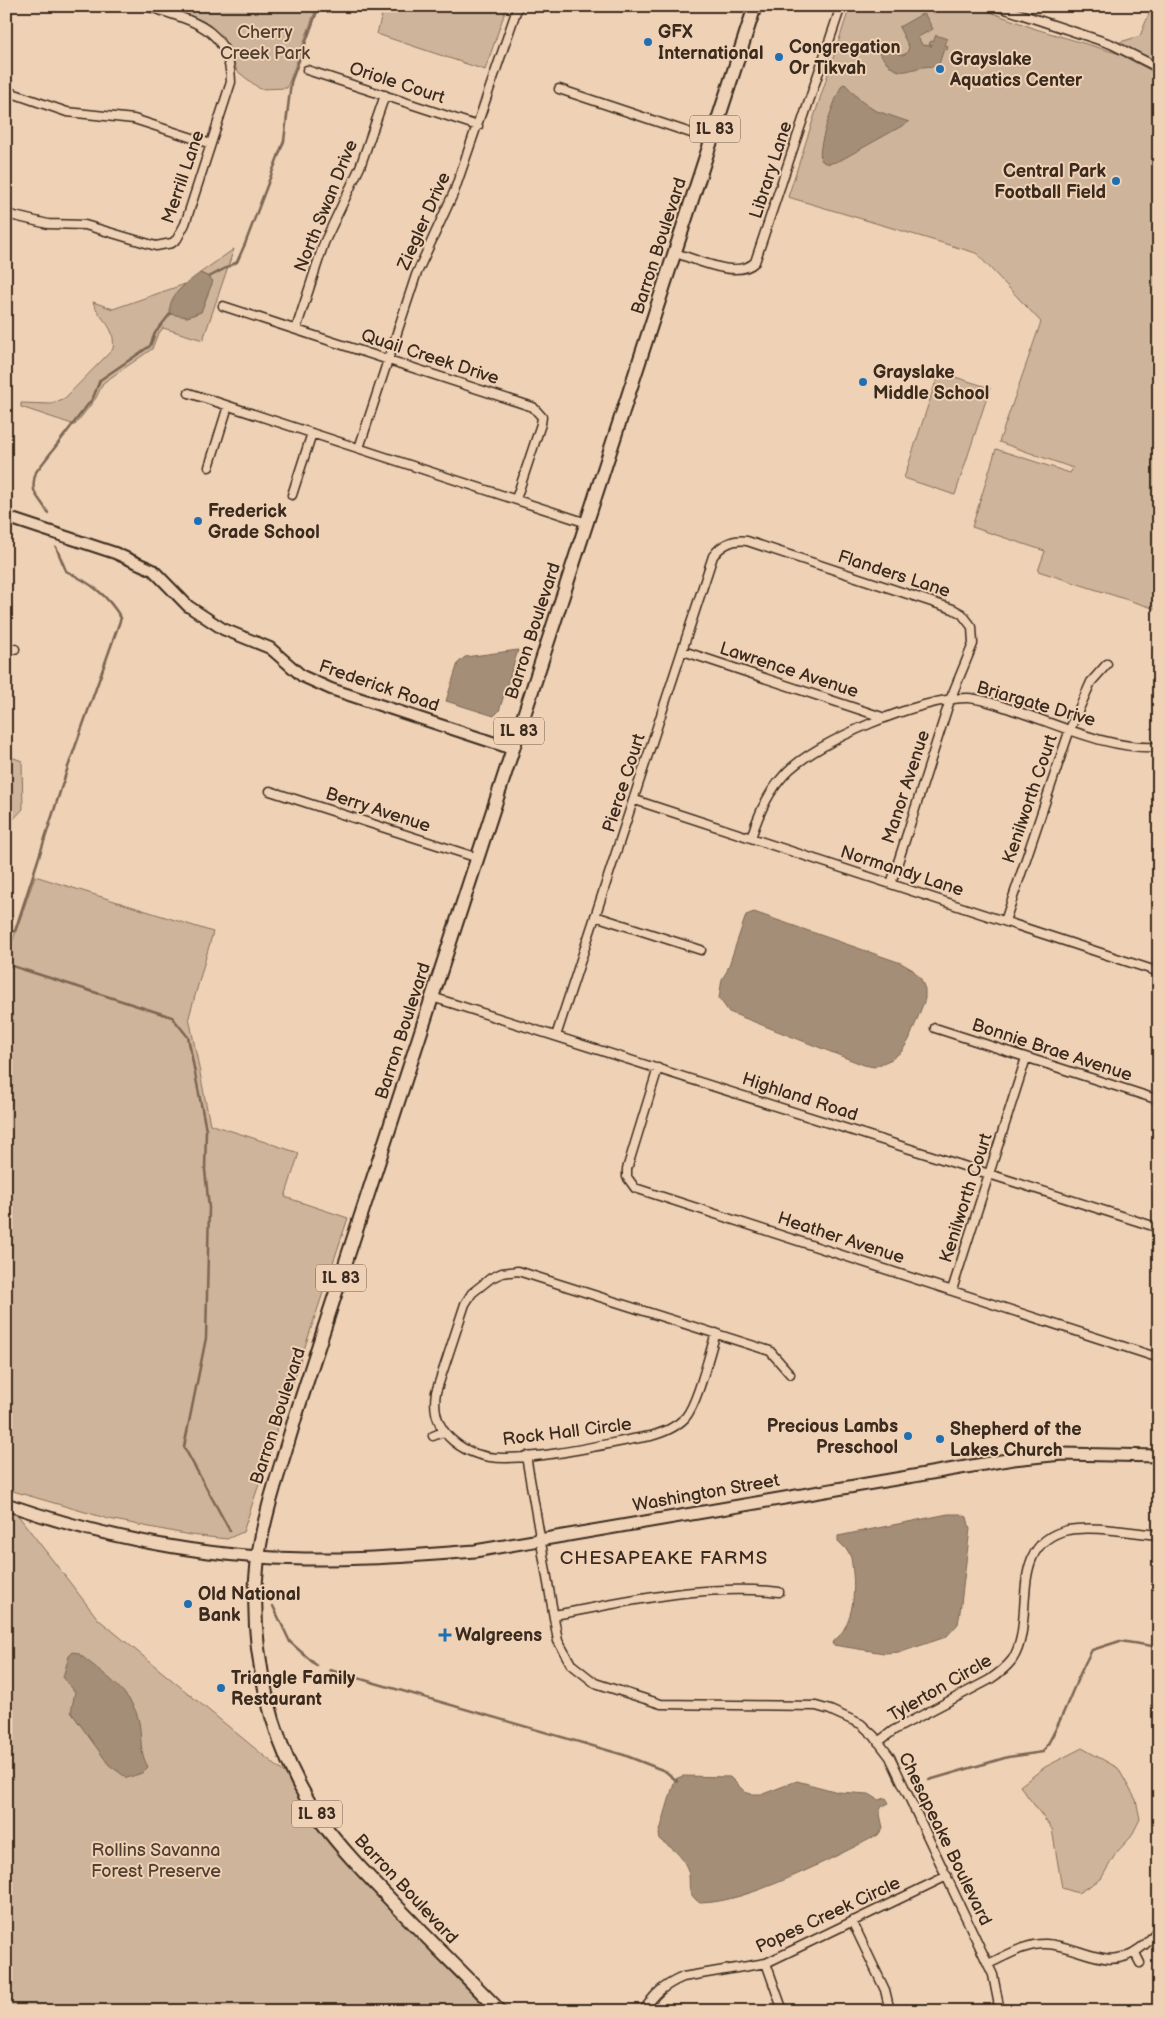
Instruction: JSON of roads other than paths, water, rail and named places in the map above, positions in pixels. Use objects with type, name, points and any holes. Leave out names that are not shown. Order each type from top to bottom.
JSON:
[{"type":"main road","name":"Barron Boulevard","points":[[500,2011],[348,1855],[308,1800],[287,1758],[270,1707],[263,1674],[257,1624],[258,1557],[268,1508],[295,1418],[755,6]]},
{"type":"main road","name":"Washington Street","points":[[8,1504],[46,1517],[142,1541],[258,1557],[390,1558],[476,1550],[1013,1459],[1062,1454],[1159,1456]]},
{"type":"street","name":"Merrill Lane","points":[[6,214],[48,224],[85,225],[156,246],[172,243],[181,232],[231,82],[230,60],[220,42],[205,27],[147,6]]},
{"type":"street","name":"Ziegler Drive","points":[[359,448],[416,274],[454,192],[518,6]]},
{"type":"street","name":"Library Lane","points":[[675,253],[734,270],[746,269],[755,262],[842,6]]},
{"type":"street","points":[[996,6],[1111,44],[1159,68]]},
{"type":"street","name":"Oriole Court","points":[[307,70],[478,126]]},
{"type":"street","points":[[559,88],[712,140]]},
{"type":"street","points":[[6,91],[67,112],[113,116],[148,122],[211,144]]},
{"type":"street","name":"North Swan Drive","points":[[296,329],[324,243],[360,167],[385,94]]},
{"type":"street","name":"Quail Creek Drive","points":[[222,306],[534,407],[539,412],[541,424],[516,499]]},
{"type":"street","points":[[189,393],[587,523]]},
{"type":"street","points":[[209,467],[228,406]]},
{"type":"street","points":[[292,495],[312,433]]},
{"type":"street","name":"Frederick Road","points":[[6,517],[115,553],[153,570],[188,606],[223,629],[270,648],[302,676],[331,690],[514,749]]},
{"type":"street","name":"Flanders Lane","points":[[726,543],[740,540],[747,541],[952,609],[962,614],[972,627],[972,644],[950,700]]},
{"type":"street","name":"Pierce Court","points":[[556,1036],[635,800],[713,556],[726,543]]},
{"type":"street","name":"Lawrence Avenue","points":[[683,651],[885,718]]},
{"type":"street","name":"Kenilworth Court","points":[[1004,921],[1070,729],[1091,682],[1106,664]]},
{"type":"street","name":"Briargate Drive","points":[[751,838],[768,797],[784,775],[818,748],[885,718],[950,700],[968,698],[990,702],[1070,729],[1137,748],[1159,747]]},
{"type":"street","name":"Manor Avenue","points":[[891,884],[950,700]]},
{"type":"street","name":"Berry Avenue","points":[[270,791],[478,858]]},
{"type":"street","name":"Normandy Lane","points":[[635,800],[1159,972]]},
{"type":"street","points":[[595,916],[701,950]]},
{"type":"street","name":"Highland Road","points":[[432,997],[1159,1228]]},
{"type":"street","name":"Bonnie Brae Avenue","points":[[935,1028],[1159,1100]]},
{"type":"street","name":"Kenilworth Court","points":[[952,1290],[1026,1058]]},
{"type":"street","name":"Heather Avenue","points":[[658,1068],[627,1169],[627,1177],[635,1188],[1159,1358]]},
{"type":"street","points":[[433,1436],[443,1432],[435,1411],[436,1392],[465,1304],[490,1275],[518,1271],[536,1275],[716,1333],[770,1351],[790,1374]]},
{"type":"street","name":"Rock Hall Circle","points":[[443,1432],[458,1446],[471,1452],[504,1458],[651,1436],[676,1426],[693,1405],[716,1333]]},
{"type":"street","name":"Chesapeake Boulevard","points":[[526,1456],[558,1641],[580,1673],[595,1683],[661,1704],[816,1706],[847,1716],[861,1724],[890,1757],[993,1975],[1000,2011]]},
{"type":"street","name":"Tylerton Circle","points":[[878,1742],[894,1730],[1003,1671],[1012,1659],[1022,1635],[1026,1575],[1034,1554],[1042,1544],[1067,1530],[1087,1529],[1159,1535]]},
{"type":"street","points":[[554,1615],[696,1591],[754,1589],[779,1592]]},
{"type":"street","name":"Popes Creek Circle","points":[[644,2011],[658,1991],[678,1980],[766,1963],[946,1876]]},
{"type":"street","points":[[852,1921],[885,1990],[890,2011]]},
{"type":"street","points":[[988,1964],[1035,1944],[1048,1944],[1111,1960],[1135,1953],[1148,1943],[1159,1926]]},
{"type":"street","points":[[1135,1953],[1140,1963]]},
{"type":"street","points":[[766,1963],[783,2011]]},
{"type":"waterway","points":[[209,277],[237,262],[245,244],[284,141],[291,82],[319,6]]},
{"type":"waterway","points":[[48,513],[34,490],[36,472],[93,398],[100,380],[150,346],[155,333],[170,314]]},
{"type":"waterway","points":[[6,934],[15,931],[68,767],[121,618],[110,602],[97,590],[66,571],[56,547]]},
{"type":"waterway","points":[[6,964],[172,1017],[188,1037],[206,1130],[205,1170],[209,1208],[206,1338],[184,1447],[230,1531]]},
{"type":"waterway","points":[[273,1606],[290,1642],[317,1666]]},
{"type":"waterway","points":[[929,1780],[1008,1757],[1043,1752],[1057,1727],[1092,1650],[1120,1641],[1159,1647]]},
{"type":"waterway","points":[[330,1670],[624,1755],[665,1771],[677,1781]]},
{"type":"place","name":"GFX International","points":[[648,42]]},
{"type":"place","name":"Congregation Or Tikvah","points":[[779,57]]},
{"type":"place","name":"Grayslake Aquatics Center","points":[[940,69]]},
{"type":"place","name":"Central Park Football Field","points":[[1116,181]]},
{"type":"place","name":"Grayslake Middle School","points":[[863,382]]},
{"type":"place","name":"Frederick Grade School","points":[[198,521]]},
{"type":"place","name":"Precious Lambs Preschool","points":[[908,1436]]},
{"type":"place","name":"Shepherd of the Lakes Church","points":[[940,1439]]},
{"type":"place","name":"Old National Bank","points":[[188,1604]]},
{"type":"place","name":"Walgreens","points":[[445,1635]]},
{"type":"place","name":"Triangle Family Restaurant","points":[[221,1688]]},
{"type":"district","name":"CHESAPEAKE FARMS","points":[[664,1558]]},
{"type":"park label","name":"Cherry Creek Park","points":[[265,42]]},
{"type":"park label","name":"Rollins Savanna Forest Preserve","points":[[156,1860]]}]
